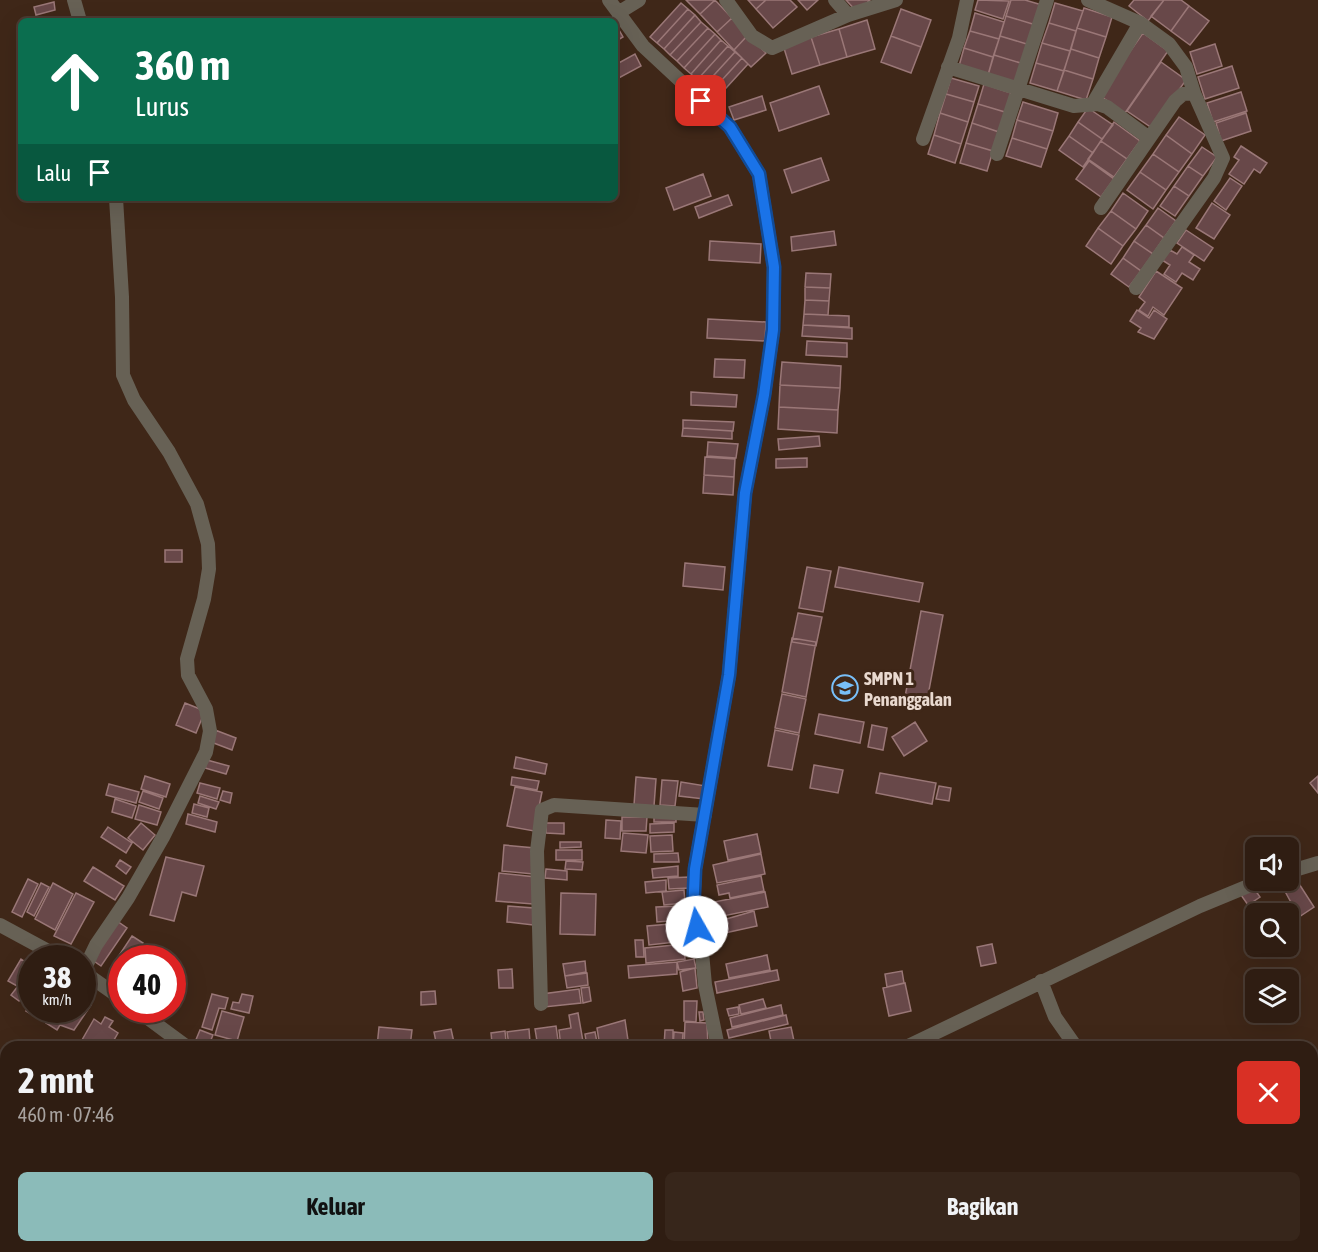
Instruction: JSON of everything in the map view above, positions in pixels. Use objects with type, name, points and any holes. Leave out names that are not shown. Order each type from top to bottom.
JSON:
[{"type":"street","points":[[74,0],[79,18]]},
{"type":"street","points":[[609,0],[643,46],[730,127],[759,174],[774,267],[773,330],[764,395],[745,493],[729,675],[695,869],[693,913],[701,942],[705,985],[717,1041]]},
{"type":"street","points":[[618,13],[639,0]]},
{"type":"street","points":[[726,0],[752,36],[772,48],[848,15],[896,0]]},
{"type":"street","points":[[836,0],[848,15]]},
{"type":"street","points":[[922,139],[958,38],[967,0]]},
{"type":"street","points":[[997,154],[1047,0]]},
{"type":"street","points":[[1088,0],[1140,22],[1169,44],[1186,67],[1194,93],[1223,158],[1214,178],[1136,288]]},
{"type":"street","points":[[1092,105],[1140,22]]},
{"type":"street","points":[[948,67],[1074,106],[1107,107],[1149,138]]},
{"type":"street","points":[[1101,208],[1175,101],[1183,94],[1194,93]]},
{"type":"street","points":[[96,945],[128,898],[163,837],[206,752],[210,731],[206,709],[188,675],[187,659],[204,599],[209,568],[208,544],[197,504],[169,452],[134,400],[123,375],[116,201]]},
{"type":"street","points":[[541,1004],[537,850],[542,810],[554,805],[705,816]]},
{"type":"street","points":[[1299,869],[1318,863]]},
{"type":"street","points":[[919,1041],[1200,906],[1245,887]]},
{"type":"street","points":[[0,925],[37,945]]},
{"type":"street","points":[[1041,981],[1055,1017],[1072,1041]]},
{"type":"street","points":[[156,1023],[180,1041]]},
{"type":"building","points":[[686,0],[715,0],[700,14]]},
{"type":"building","points":[[715,0],[732,18],[717,32],[700,14]]},
{"type":"building","points":[[748,0],[766,0],[756,9]]},
{"type":"building","points":[[766,0],[790,0],[797,7],[773,28],[756,9]]},
{"type":"building","points":[[798,0],[818,0],[807,10]]},
{"type":"building","points":[[846,0],[870,0],[857,12]]},
{"type":"building","points":[[978,0],[1009,1],[1003,19],[975,10]]},
{"type":"building","points":[[1011,0],[1025,0],[1042,5],[1036,25],[1006,16]]},
{"type":"building","points":[[1134,0],[1164,0],[1148,21],[1129,6]]},
{"type":"building","points":[[1164,0],[1181,0],[1189,6],[1171,31],[1151,16]]},
{"type":"building","points":[[54,2],[55,10],[36,15],[34,7]]},
{"type":"building","points":[[681,3],[688,9],[657,43],[650,37]]},
{"type":"building","points":[[1055,3],[1083,11],[1076,31],[1049,23]]},
{"type":"building","points":[[1189,6],[1209,21],[1190,45],[1171,31]]},
{"type":"building","points":[[1084,8],[1112,17],[1106,37],[1077,28]]},
{"type":"building","points":[[688,9],[695,15],[664,49],[657,43]]},
{"type":"building","points":[[901,9],[931,20],[921,47],[891,36]]},
{"type":"building","points":[[975,13],[1004,22],[999,39],[970,31]]},
{"type":"building","points":[[695,15],[701,22],[670,55],[664,49]]},
{"type":"building","points":[[1006,16],[1036,25],[1030,45],[1000,36]]},
{"type":"building","points":[[732,18],[748,35],[734,50],[717,32]]},
{"type":"building","points":[[867,20],[875,49],[847,57],[839,29]]},
{"type":"building","points":[[701,22],[708,28],[677,61],[670,55]]},
{"type":"building","points":[[1049,23],[1076,31],[1070,51],[1042,43]]},
{"type":"building","points":[[618,28],[623,37],[618,40]]},
{"type":"building","points":[[708,28],[715,34],[684,68],[677,61]]},
{"type":"building","points":[[1077,28],[1106,37],[1099,58],[1071,49]]},
{"type":"building","points":[[839,29],[847,57],[820,65],[811,37]]},
{"type":"building","points":[[970,31],[999,39],[993,57],[964,48]]},
{"type":"building","points":[[1143,33],[1168,51],[1125,113],[1099,95]]},
{"type":"building","points":[[715,34],[721,40],[691,74],[684,68]]},
{"type":"building","points":[[748,35],[766,53],[751,67],[734,50]]},
{"type":"building","points":[[891,36],[921,47],[911,73],[881,62]]},
{"type":"building","points":[[1000,36],[1030,45],[1024,64],[994,55]]},
{"type":"building","points":[[811,37],[820,65],[792,74],[783,45]]},
{"type":"building","points":[[721,40],[728,46],[697,80],[691,74]]},
{"type":"building","points":[[1042,43],[1070,51],[1064,71],[1036,63]]},
{"type":"building","points":[[1215,44],[1222,66],[1197,74],[1190,52]]},
{"type":"building","points":[[728,46],[735,52],[704,86],[697,80]]},
{"type":"building","points":[[964,48],[993,57],[988,75],[959,66]]},
{"type":"building","points":[[1071,49],[1099,58],[1093,79],[1064,70]]},
{"type":"building","points":[[735,52],[742,58],[711,92],[704,86]]},
{"type":"building","points":[[635,54],[641,66],[618,78],[618,63]]},
{"type":"building","points":[[994,55],[1024,64],[1018,84],[988,75]]},
{"type":"building","points":[[742,58],[748,64],[717,98],[711,92]]},
{"type":"building","points":[[1161,62],[1186,80],[1152,128],[1127,111]]},
{"type":"building","points":[[1036,63],[1064,71],[1057,91],[1030,83]]},
{"type":"building","points":[[1232,66],[1239,88],[1205,99],[1198,77]]},
{"type":"building","points":[[1064,70],[1093,79],[1086,100],[1057,91]]},
{"type":"building","points":[[951,78],[979,86],[974,102],[946,94]]},
{"type":"building","points":[[984,84],[1011,93],[1005,112],[978,104]]},
{"type":"building","points":[[819,86],[829,114],[779,131],[770,103]]},
{"type":"building","points":[[1241,92],[1247,111],[1213,122],[1207,103]]},
{"type":"building","points":[[946,94],[974,102],[968,122],[940,113]]},
{"type":"building","points":[[762,96],[766,110],[734,120],[729,107]]},
{"type":"building","points":[[1023,102],[1058,113],[1053,131],[1017,120]]},
{"type":"building","points":[[978,104],[1005,112],[999,132],[972,123]]},
{"type":"building","points":[[1088,108],[1113,125],[1102,139],[1078,122]]},
{"type":"building","points":[[940,113],[968,122],[961,144],[934,135]]},
{"type":"building","points":[[1246,113],[1251,131],[1221,141],[1216,123]]},
{"type":"building","points":[[1179,117],[1205,135],[1192,154],[1166,135]]},
{"type":"building","points":[[1017,120],[1053,131],[1047,149],[1012,138]]},
{"type":"building","points":[[1078,122],[1102,139],[1093,153],[1069,136]]},
{"type":"building","points":[[1114,122],[1140,141],[1127,159],[1101,141]]},
{"type":"building","points":[[972,123],[999,132],[993,151],[966,143]]},
{"type":"building","points":[[934,135],[961,144],[955,163],[928,154]]},
{"type":"building","points":[[1166,135],[1192,154],[1179,172],[1153,154]]},
{"type":"building","points":[[1069,136],[1093,153],[1083,167],[1059,150]]},
{"type":"building","points":[[1012,138],[1047,149],[1041,167],[1006,156]]},
{"type":"building","points":[[1101,141],[1127,159],[1114,177],[1088,159]]},
{"type":"building","points":[[966,143],[993,151],[987,171],[960,163]]},
{"type":"building","points":[[1241,146],[1267,163],[1260,173],[1254,169],[1244,184],[1229,174],[1239,160],[1234,157]]},
{"type":"building","points":[[1202,147],[1217,157],[1203,176],[1188,166]]},
{"type":"building","points":[[1153,154],[1179,172],[1166,190],[1140,172]]},
{"type":"building","points":[[821,158],[829,180],[792,193],[784,170]]},
{"type":"building","points":[[1089,161],[1114,179],[1101,197],[1076,179]]},
{"type":"building","points":[[1188,166],[1203,176],[1189,196],[1174,186]]},
{"type":"building","points":[[1140,172],[1166,190],[1153,209],[1127,190]]},
{"type":"building","points":[[703,174],[711,196],[674,210],[666,188]]},
{"type":"building","points":[[1230,178],[1242,186],[1226,210],[1214,201]]},
{"type":"building","points":[[1174,186],[1189,196],[1175,216],[1160,206]]},
{"type":"building","points":[[1123,193],[1148,211],[1136,229],[1111,211]]},
{"type":"building","points":[[728,195],[732,205],[699,218],[695,207]]},
{"type":"building","points":[[1212,203],[1230,215],[1214,239],[1196,228]]},
{"type":"building","points":[[1158,208],[1176,221],[1164,238],[1146,225]]},
{"type":"building","points":[[1111,211],[1136,229],[1123,246],[1098,228]]},
{"type":"building","points":[[1146,225],[1164,238],[1153,254],[1134,241]]},
{"type":"building","points":[[1098,228],[1123,246],[1111,264],[1086,246]]},
{"type":"building","points":[[1186,230],[1213,248],[1204,261],[1177,243]]},
{"type":"building","points":[[834,231],[836,245],[792,251],[791,237]]},
{"type":"building","points":[[710,241],[761,244],[760,263],[709,260]]},
{"type":"building","points":[[1134,241],[1153,254],[1141,271],[1123,258]]},
{"type":"building","points":[[1182,247],[1194,255],[1189,262],[1200,269],[1193,280],[1182,273],[1176,282],[1164,274],[1170,265],[1162,260],[1170,250],[1177,254]]},
{"type":"building","points":[[1123,258],[1141,271],[1129,287],[1111,274]]},
{"type":"building","points":[[1156,271],[1182,288],[1164,315],[1153,307],[1148,316],[1139,310],[1145,302],[1139,297]]},
{"type":"building","points":[[806,273],[831,274],[830,288],[805,287]]},
{"type":"building","points":[[805,287],[830,288],[829,301],[805,300]]},
{"type":"building","points":[[805,300],[829,301],[828,315],[804,314]]},
{"type":"building","points":[[1137,310],[1149,318],[1154,310],[1167,319],[1154,339],[1138,332],[1141,328],[1130,321]]},
{"type":"building","points":[[804,314],[849,316],[849,327],[803,325]]},
{"type":"building","points":[[708,319],[766,322],[765,341],[707,338]]},
{"type":"building","points":[[803,325],[852,328],[852,339],[802,336]]},
{"type":"building","points":[[807,341],[847,343],[847,357],[806,355]]},
{"type":"building","points":[[715,359],[745,360],[744,378],[714,377]]},
{"type":"building","points":[[782,362],[841,366],[840,388],[780,385]]},
{"type":"building","points":[[780,385],[840,388],[838,410],[779,407]]},
{"type":"building","points":[[691,392],[737,395],[736,407],[691,405]]},
{"type":"building","points":[[779,407],[838,410],[837,433],[778,429]]},
{"type":"building","points":[[683,420],[734,422],[733,431],[683,428]]},
{"type":"building","points":[[683,428],[732,431],[732,439],[682,436]]},
{"type":"building","points":[[819,436],[820,446],[779,450],[778,439]]},
{"type":"building","points":[[708,442],[738,444],[736,458],[707,456]]},
{"type":"building","points":[[705,457],[735,459],[734,477],[704,475]]},
{"type":"building","points":[[807,458],[807,467],[776,468],[776,459]]},
{"type":"building","points":[[704,475],[734,477],[733,495],[703,493]]},
{"type":"building","points":[[165,550],[182,550],[182,562],[165,562]]},
{"type":"building","points":[[685,563],[725,567],[723,590],[683,586]]},
{"type":"building","points":[[807,567],[831,571],[823,612],[799,608]]},
{"type":"building","points":[[839,567],[923,583],[919,602],[835,587]]},
{"type":"building","points":[[921,611],[943,615],[927,701],[905,697]]},
{"type":"building","points":[[798,613],[822,617],[816,646],[792,642]]},
{"type":"building","points":[[792,638],[816,642],[806,697],[782,692]]},
{"type":"building","points":[[782,694],[806,699],[799,733],[775,728]]},
{"type":"building","points":[[185,703],[205,711],[196,733],[176,725]]},
{"type":"building","points":[[819,714],[864,722],[860,743],[815,734]]},
{"type":"building","points":[[915,722],[927,741],[904,756],[892,737]]},
{"type":"building","points":[[872,725],[887,728],[883,750],[868,747]]},
{"type":"building","points":[[215,730],[236,738],[232,750],[211,742]]},
{"type":"building","points":[[775,730],[799,735],[792,770],[768,766]]},
{"type":"building","points":[[516,757],[547,764],[545,774],[514,768]]},
{"type":"building","points":[[207,760],[229,766],[226,774],[205,768]]},
{"type":"building","points":[[814,765],[843,770],[838,793],[810,788]]},
{"type":"building","points":[[880,773],[936,783],[932,804],[876,793]]},
{"type":"building","points":[[145,776],[170,784],[166,797],[141,789]]},
{"type":"building","points":[[1318,776],[1318,793],[1310,783]]},
{"type":"building","points":[[512,777],[539,781],[537,790],[511,785]]},
{"type":"building","points":[[636,777],[656,779],[654,806],[634,805]]},
{"type":"building","points":[[662,780],[678,781],[675,806],[660,805]]},
{"type":"building","points":[[681,782],[706,786],[704,799],[679,796]]},
{"type":"building","points":[[200,783],[220,788],[217,799],[197,793]]},
{"type":"building","points":[[109,784],[139,792],[136,803],[106,795]]},
{"type":"building","points":[[939,786],[951,788],[949,801],[936,799]]},
{"type":"building","points":[[515,787],[542,792],[534,831],[507,826]]},
{"type":"building","points":[[143,791],[163,798],[159,809],[139,802]]},
{"type":"building","points":[[223,791],[232,793],[230,803],[220,800]]},
{"type":"building","points":[[200,796],[219,802],[216,809],[198,803]]},
{"type":"building","points":[[115,799],[136,806],[132,818],[112,812]]},
{"type":"building","points":[[194,804],[209,808],[207,817],[192,813]]},
{"type":"building","points":[[139,805],[161,812],[157,825],[135,819]]},
{"type":"building","points":[[188,814],[217,822],[215,832],[186,824]]},
{"type":"building","points":[[654,816],[676,816],[676,822],[654,822]]},
{"type":"building","points":[[622,817],[647,817],[646,831],[622,831]]},
{"type":"building","points":[[606,820],[621,821],[620,839],[605,838]]},
{"type":"building","points":[[141,823],[155,835],[143,850],[128,838]]},
{"type":"building","points":[[546,823],[564,823],[564,834],[546,833]]},
{"type":"building","points":[[674,823],[674,832],[650,833],[650,824]]},
{"type":"building","points":[[108,827],[132,843],[126,853],[101,837]]},
{"type":"building","points":[[623,833],[648,835],[646,853],[621,851]]},
{"type":"building","points":[[757,834],[761,853],[728,860],[724,841]]},
{"type":"building","points":[[672,835],[673,851],[651,852],[650,836]]},
{"type":"building","points":[[560,842],[581,842],[581,847],[560,848]]},
{"type":"building","points":[[504,845],[535,848],[533,874],[502,871]]},
{"type":"building","points":[[556,850],[582,850],[582,860],[556,860]]},
{"type":"building","points":[[678,853],[679,862],[654,862],[654,854]]},
{"type":"building","points":[[761,854],[765,874],[717,883],[713,865]]},
{"type":"building","points":[[166,857],[204,866],[196,896],[182,892],[174,921],[150,915]]},
{"type":"building","points":[[120,860],[131,867],[126,874],[116,866]]},
{"type":"building","points":[[566,861],[583,862],[582,870],[565,869]]},
{"type":"building","points":[[678,866],[678,876],[653,878],[652,869]]},
{"type":"building","points":[[93,867],[124,886],[115,900],[84,881]]},
{"type":"building","points":[[546,869],[567,871],[567,880],[545,878]]},
{"type":"building","points":[[499,873],[536,877],[533,904],[496,901]]},
{"type":"building","points":[[761,876],[764,891],[730,898],[729,893],[719,895],[717,885]]},
{"type":"building","points":[[689,877],[690,888],[669,889],[668,878]]},
{"type":"building","points":[[28,879],[38,884],[22,917],[12,912]]},
{"type":"building","points":[[666,880],[666,891],[646,893],[645,882]]},
{"type":"building","points":[[41,883],[49,887],[34,916],[27,912]]},
{"type":"building","points":[[53,883],[73,894],[55,930],[35,919]]},
{"type":"building","points":[[1299,884],[1314,907],[1299,917],[1299,903],[1291,903],[1285,891],[1299,891]]},
{"type":"building","points":[[684,890],[685,903],[664,905],[662,892]]},
{"type":"building","points":[[1247,891],[1256,891],[1260,897],[1247,903],[1241,895]]},
{"type":"building","points":[[765,892],[768,907],[718,917],[714,902]]},
{"type":"building","points":[[76,893],[94,902],[71,944],[54,936]]},
{"type":"building","points":[[561,893],[596,894],[595,935],[560,934]]},
{"type":"building","points":[[508,906],[534,908],[533,925],[507,922]]},
{"type":"building","points":[[680,906],[681,920],[657,922],[656,907]]},
{"type":"building","points":[[754,911],[757,926],[711,936],[709,924]]},
{"type":"building","points":[[117,921],[127,928],[115,945],[108,945],[108,956],[101,966],[96,962],[96,952]]},
{"type":"building","points":[[682,923],[684,941],[649,945],[647,926]]},
{"type":"building","points":[[132,936],[143,943],[142,945],[126,945]]},
{"type":"building","points":[[635,940],[643,940],[644,957],[636,957]]},
{"type":"building","points":[[684,944],[685,959],[646,963],[645,948]]},
{"type":"building","points":[[992,944],[996,963],[981,966],[977,947]]},
{"type":"building","points":[[767,955],[770,970],[729,978],[726,964]]},
{"type":"building","points":[[694,959],[696,968],[679,970],[677,962]]},
{"type":"building","points":[[585,961],[586,972],[565,976],[563,964]]},
{"type":"building","points":[[677,962],[677,974],[629,978],[628,966]]},
{"type":"building","points":[[18,964],[18,984],[17,986],[8,981]]},
{"type":"building","points":[[695,968],[697,988],[683,991],[680,972]]},
{"type":"building","points":[[512,969],[513,988],[499,988],[498,970]]},
{"type":"building","points":[[777,970],[779,980],[717,993],[715,982]]},
{"type":"building","points":[[902,971],[904,983],[887,987],[885,974]]},
{"type":"building","points":[[587,973],[588,985],[567,988],[565,976]]},
{"type":"building","points":[[905,983],[911,1011],[889,1016],[883,988]]},
{"type":"building","points":[[18,986],[18,1000],[11,995]]},
{"type":"building","points":[[589,987],[591,1001],[583,1003],[581,988]]},
{"type":"building","points":[[579,989],[581,1003],[544,1007],[542,994]]},
{"type":"building","points":[[435,991],[436,1004],[421,1005],[421,992]]},
{"type":"building","points":[[212,994],[228,998],[225,1009],[219,1008],[212,1030],[202,1027]]},
{"type":"building","points":[[242,994],[253,996],[249,1013],[231,1009],[233,1002],[239,1003]]},
{"type":"building","points":[[763,999],[766,1008],[741,1014],[739,1005]]},
{"type":"building","points":[[684,1001],[697,1001],[696,1022],[684,1021]]},
{"type":"building","points":[[781,1005],[783,1015],[732,1027],[730,1018]]},
{"type":"building","points":[[738,1007],[739,1014],[729,1016],[727,1009]]},
{"type":"building","points":[[222,1011],[244,1017],[237,1041],[215,1035]]},
{"type":"building","points":[[699,1012],[703,1012],[704,1020],[700,1021]]},
{"type":"building","points":[[578,1013],[583,1041],[560,1041],[559,1030],[571,1028],[569,1015]]},
{"type":"building","points":[[786,1015],[788,1024],[729,1038],[727,1030]]},
{"type":"building","points":[[105,1017],[108,1018],[108,1023],[112,1023],[109,1027],[118,1033],[114,1040],[116,1041],[81,1041],[92,1023],[96,1023],[96,1020],[101,1024]]},
{"type":"building","points":[[625,1020],[628,1041],[599,1041],[597,1028]]},
{"type":"building","points":[[685,1022],[707,1023],[708,1041],[684,1041]]},
{"type":"building","points":[[46,1023],[79,1023],[74,1030],[60,1025],[57,1030]]},
{"type":"building","points":[[556,1026],[558,1041],[537,1041],[535,1029]]},
{"type":"building","points":[[379,1027],[412,1030],[411,1041],[378,1041]]},
{"type":"building","points":[[791,1027],[794,1041],[771,1041],[769,1031]]},
{"type":"building","points":[[451,1029],[454,1041],[436,1041],[434,1032]]},
{"type":"building","points":[[529,1029],[530,1041],[508,1041],[507,1032]]},
{"type":"building","points":[[200,1030],[213,1035],[210,1041],[195,1041]]},
{"type":"building","points":[[665,1030],[673,1030],[673,1041],[664,1041]]},
{"type":"building","points":[[505,1031],[506,1041],[492,1041],[491,1033]]},
{"type":"building","points":[[595,1032],[597,1041],[586,1041],[585,1034]]},
{"type":"building","points":[[674,1032],[683,1033],[682,1041],[673,1041]]},
{"type":"building","points":[[347,1040],[374,1040],[374,1041]]},
{"type":"place","name":"SMPN 1 Penanggalan","points":[[845,688]]},
{"type":"route","points":[[697,927],[693,913],[695,869],[729,675],[745,493],[764,395],[773,330],[774,267],[763,215],[759,174],[730,127],[701,101]]}]
